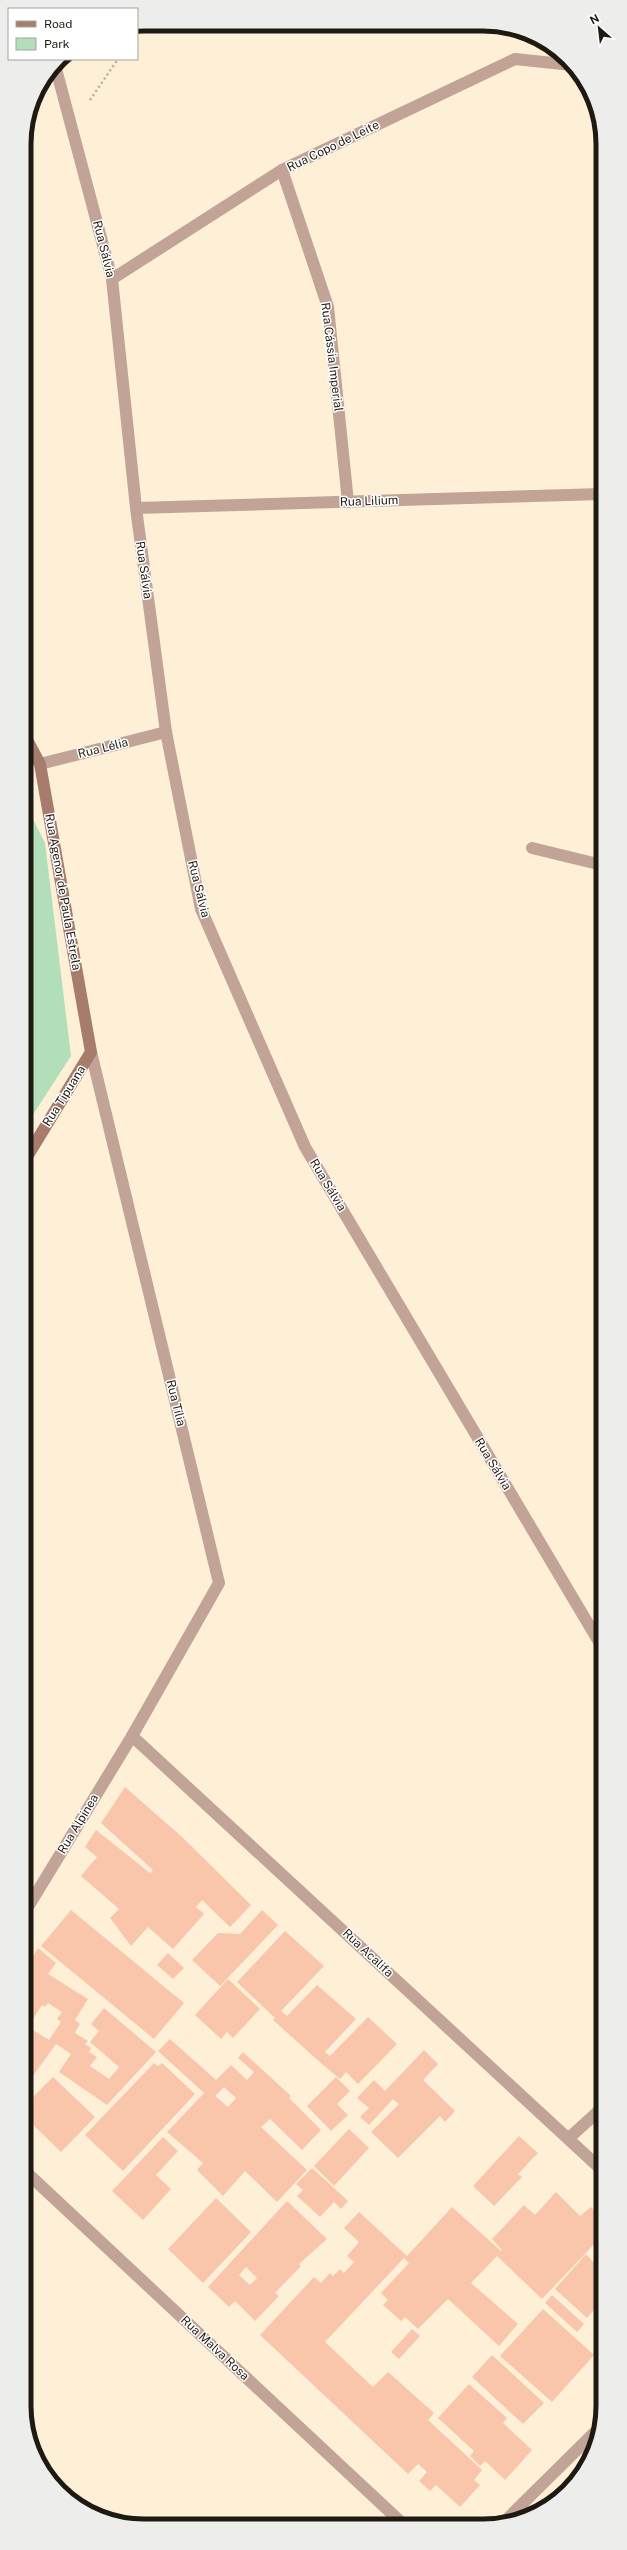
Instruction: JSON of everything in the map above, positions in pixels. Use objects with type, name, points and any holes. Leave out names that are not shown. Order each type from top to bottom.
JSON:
[{"type":"street","name":"Rua Copo de Leite","points":[[112,279],[282,170],[515,59],[563,64]]},
{"type":"street","name":"Rua Sálvia","points":[[57,72],[112,279],[136,508],[166,732],[201,909],[305,1148],[596,1637]]},
{"type":"street","name":"Rua Cássia Imperial","points":[[282,170],[328,307],[348,502]]},
{"type":"street","name":"Rua Lilium","points":[[136,508],[596,494]]},
{"type":"street","name":"Rua Lélia","points":[[40,764],[166,732]]},
{"type":"street","name":"Rua Agenor de Paula Estrela","points":[[31,747],[40,764],[91,1052]]},
{"type":"street","points":[[532,848],[596,864]]},
{"type":"street","name":"Rua Tipuana","points":[[31,1150],[91,1052]]},
{"type":"street","name":"Rua Tília","points":[[91,1052],[219,1583],[132,1736]]},
{"type":"street","name":"Rua Alpinea","points":[[31,1902],[132,1736]]},
{"type":"street","name":"Rua Acalifa","points":[[132,1736],[596,2164]]},
{"type":"street","points":[[569,2138],[596,2113]]},
{"type":"street","name":"Rua Malva Rosa","points":[[31,2177],[398,2519]]},
{"type":"street","points":[[511,2515],[592,2436]]},
{"type":"path","points":[[72,126],[117,60]]},
{"type":"green space","points":[[31,815],[45,843],[71,1056],[31,1118]]},
{"type":"building","points":[[125,1787],[182,1837],[251,1905],[230,1927],[202,1900],[196,1907],[204,1914],[173,1949],[148,1927],[131,1946],[110,1918],[119,1909],[81,1876],[97,1857],[85,1847],[96,1830],[150,1873],[153,1870],[101,1823]]},
{"type":"building","points":[[71,1910],[184,2003],[154,2039],[41,1946]]},
{"type":"building","points":[[262,1910],[278,1925],[220,1986],[192,1960],[218,1933],[240,1934]]},
{"type":"building","points":[[285,1931],[324,1966],[281,2011],[287,2016],[317,1985],[356,2019],[325,2052],[330,2056],[368,2017],[397,2044],[358,2084],[346,2072],[340,2079],[322,2064],[273,2020],[275,2018],[237,1982]]},
{"type":"building","points":[[38,1948],[56,1963],[48,1974],[88,1999],[75,2020],[80,2024],[75,2033],[88,2041],[85,2044],[91,2048],[89,2052],[97,2057],[90,2066],[109,2079],[119,2067],[90,2042],[99,2031],[91,2024],[104,2008],[156,2052],[107,2105],[59,2072],[71,2054],[56,2044],[31,2079],[31,2029],[49,2040],[61,2022],[57,2019],[62,2012],[48,2003],[45,2007],[42,2005],[31,2022],[31,1959]]},
{"type":"building","points":[[168,1953],[184,1968],[173,1979],[157,1965]]},
{"type":"building","points":[[228,1979],[260,2009],[233,2038],[227,2032],[221,2039],[195,2015]]},
{"type":"building","points":[[170,2039],[216,2080],[231,2065],[247,2080],[254,2072],[238,2058],[243,2052],[291,2096],[289,2098],[321,2130],[302,2150],[270,2119],[261,2127],[307,2170],[277,2202],[245,2171],[223,2196],[197,2170],[203,2163],[167,2132],[204,2093],[158,2051]],"holes":[[[224,2087],[236,2098],[228,2107],[215,2096]]]},
{"type":"building","points":[[424,2050],[438,2064],[423,2080],[455,2111],[445,2122],[440,2116],[398,2158],[371,2132],[399,2104],[393,2099],[369,2125],[360,2117],[369,2108],[357,2098],[374,2080],[385,2091]]},
{"type":"building","points":[[154,2063],[158,2066],[162,2063],[195,2094],[123,2171],[85,2135]]},
{"type":"building","points":[[53,2077],[95,2117],[61,2152],[31,2123],[31,2099]]},
{"type":"building","points":[[336,2077],[350,2091],[337,2104],[348,2115],[331,2131],[307,2106]]},
{"type":"building","points":[[349,2129],[369,2148],[334,2186],[314,2166]]},
{"type":"building","points":[[519,2136],[538,2153],[518,2174],[522,2177],[494,2206],[473,2186]]},
{"type":"building","points":[[163,2137],[178,2151],[156,2175],[171,2189],[143,2220],[112,2191]]},
{"type":"building","points":[[312,2168],[348,2201],[341,2209],[334,2202],[320,2217],[297,2196],[303,2190],[296,2184]]},
{"type":"building","points":[[556,2192],[580,2216],[591,2207],[596,2212],[596,2242],[542,2299],[497,2256],[471,2283],[518,2324],[499,2346],[448,2299],[418,2329],[405,2317],[401,2321],[383,2305],[388,2300],[381,2293],[409,2263],[404,2258],[325,2342],[373,2387],[388,2372],[434,2413],[428,2420],[482,2470],[474,2480],[480,2485],[460,2507],[436,2485],[430,2491],[419,2481],[427,2472],[418,2464],[408,2474],[260,2335],[314,2277],[321,2283],[330,2273],[333,2276],[340,2269],[344,2273],[354,2262],[347,2256],[359,2242],[344,2228],[359,2212],[407,2256],[452,2207],[501,2251],[502,2250],[492,2239],[524,2205],[535,2215]]},
{"type":"building","points":[[216,2198],[251,2232],[203,2283],[168,2249]]},
{"type":"building","points":[[287,2201],[327,2239],[299,2264],[301,2266],[275,2293],[279,2296],[255,2321],[235,2301],[229,2307],[208,2287]],"holes":[[[246,2267],[257,2278],[250,2285],[239,2275]]]},
{"type":"building","points":[[586,2254],[593,2262],[596,2259],[596,2308],[587,2318],[555,2289]]},
{"type":"building","points":[[552,2295],[584,2324],[577,2332],[545,2303]]},
{"type":"building","points":[[543,2309],[594,2355],[552,2402],[500,2356]]},
{"type":"building","points":[[412,2329],[420,2336],[399,2359],[391,2352]]},
{"type":"building","points":[[492,2355],[544,2403],[523,2424],[472,2377]]},
{"type":"building","points":[[469,2384],[507,2418],[503,2423],[532,2450],[505,2480],[485,2461],[480,2466],[470,2456],[474,2451],[438,2418]]}]
